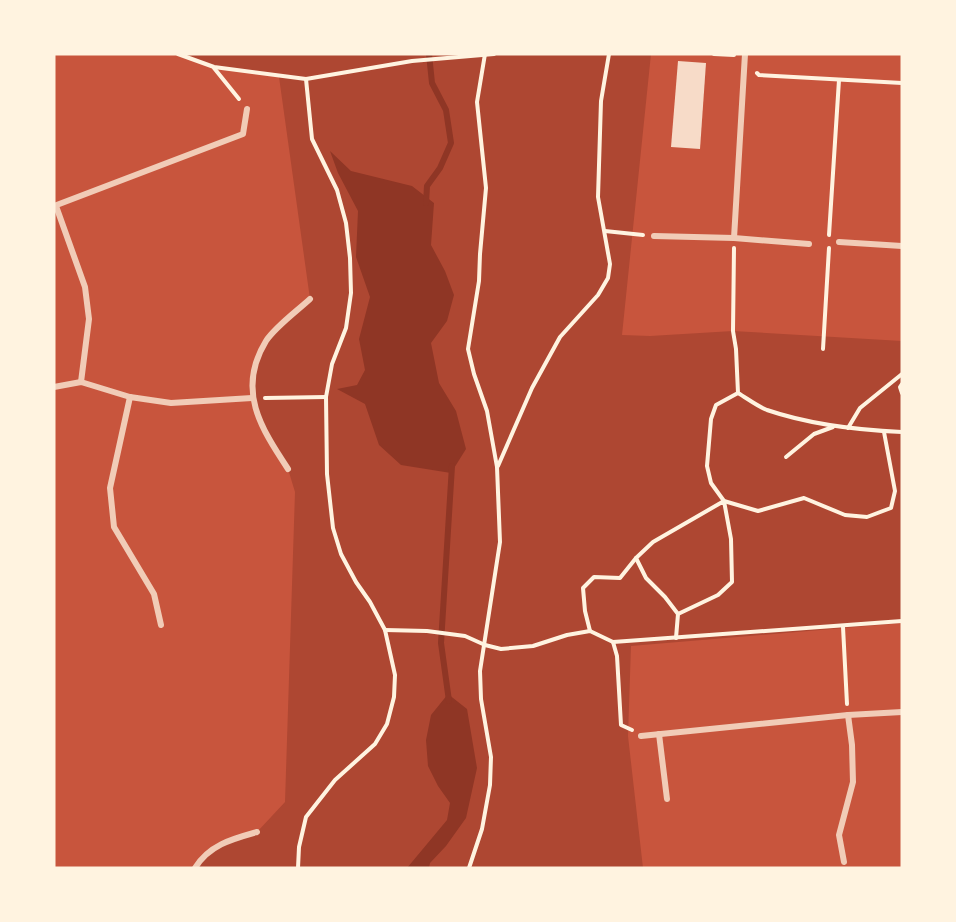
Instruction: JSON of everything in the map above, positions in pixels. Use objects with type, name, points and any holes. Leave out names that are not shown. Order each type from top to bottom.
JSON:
[{"type":"street","points":[[734,238],[745,55]]},
{"type":"street","points":[[81,382],[89,319],[85,287],[55,206],[243,134],[247,110]]},
{"type":"street","points":[[654,236],[734,238],[809,244]]},
{"type":"street","points":[[839,242],[902,246]]},
{"type":"street","points":[[288,470],[264,433],[252,398],[256,364],[267,340],[310,299]]},
{"type":"street","points":[[54,387],[81,382],[130,397],[171,404],[252,398]]},
{"type":"street","points":[[130,397],[110,488],[114,527],[154,594],[161,625]]},
{"type":"street","points":[[641,736],[848,715],[902,712]]},
{"type":"street","points":[[844,862],[839,835],[853,782],[848,715]]},
{"type":"street","points":[[658,734],[666,799]]},
{"type":"street","points":[[195,868],[201,858],[222,842],[257,832]]},
{"type":"path","points":[[178,54],[214,67],[306,79],[412,61],[494,54]]},
{"type":"path","points":[[497,467],[532,388],[560,337],[598,295],[608,278],[610,264],[598,197],[601,101],[609,54]]},
{"type":"path","points":[[714,54],[745,55],[759,75],[902,83]]},
{"type":"path","points":[[469,868],[482,829],[490,785],[491,757],[481,699],[480,671],[500,542],[497,467],[487,411],[468,349],[479,281],[486,188],[477,102],[485,55]]},
{"type":"path","points":[[214,67],[247,110]]},
{"type":"path","points":[[298,868],[299,847],[306,817],[335,780],[375,744],[387,724],[394,697],[395,675],[385,630],[341,554],[333,528],[327,474],[326,397],[332,364],[346,327],[351,293],[350,258],[346,223],[337,190],[312,140],[306,79]]},
{"type":"path","points":[[824,349],[839,80]]},
{"type":"path","points":[[604,231],[654,236]]},
{"type":"path","points":[[734,238],[733,331],[738,393]]},
{"type":"path","points":[[848,428],[860,408],[902,374]]},
{"type":"path","points":[[902,384],[902,393]]},
{"type":"path","points":[[738,393],[765,409],[834,427],[902,432]]},
{"type":"path","points":[[678,614],[718,596],[732,582],[731,539],[724,501],[711,483],[707,466],[711,419],[716,405],[738,393]]},
{"type":"path","points":[[252,398],[326,397]]},
{"type":"path","points":[[786,457],[814,434],[834,427]]},
{"type":"path","points":[[590,631],[583,588],[594,578],[620,578],[653,542],[724,501],[758,511],[804,498],[845,515],[867,517],[891,508],[895,490],[884,432]]},
{"type":"path","points":[[636,558],[646,578],[678,614],[676,638]]},
{"type":"path","points":[[385,630],[427,631],[465,636],[484,645],[501,649],[532,646],[567,635],[590,631],[613,642],[902,621]]},
{"type":"path","points":[[843,627],[848,715]]},
{"type":"path","points":[[613,642],[617,656],[621,725],[641,736]]},
{"type":"shaded area","points":[[178,54],[651,54],[622,335],[650,336],[733,331],[902,341],[902,623],[631,646],[628,736],[643,868],[195,868],[222,842],[257,832],[285,802],[295,492],[288,469],[264,433],[252,398],[256,364],[267,340],[310,299],[279,77],[214,67]]},
{"type":"shaded area","points":[[330,151],[351,171],[412,186],[434,203],[431,245],[445,271],[454,295],[447,321],[431,343],[439,383],[456,411],[466,449],[451,473],[401,465],[379,445],[365,404],[337,389],[357,385],[365,370],[359,339],[370,297],[356,257],[358,211],[338,173]]},
{"type":"shaded area","points":[[448,694],[467,709],[477,768],[466,818],[446,846],[430,863],[429,868],[407,868],[447,820],[450,803],[428,766],[426,740],[431,715]]},
{"type":"building","points":[[678,61],[706,63],[700,149],[671,147]]},
{"type":"waterway","points":[[426,203],[427,186],[440,168],[451,143],[446,110],[432,83],[429,54]]},
{"type":"waterway","points":[[449,701],[441,643],[452,466]]}]
